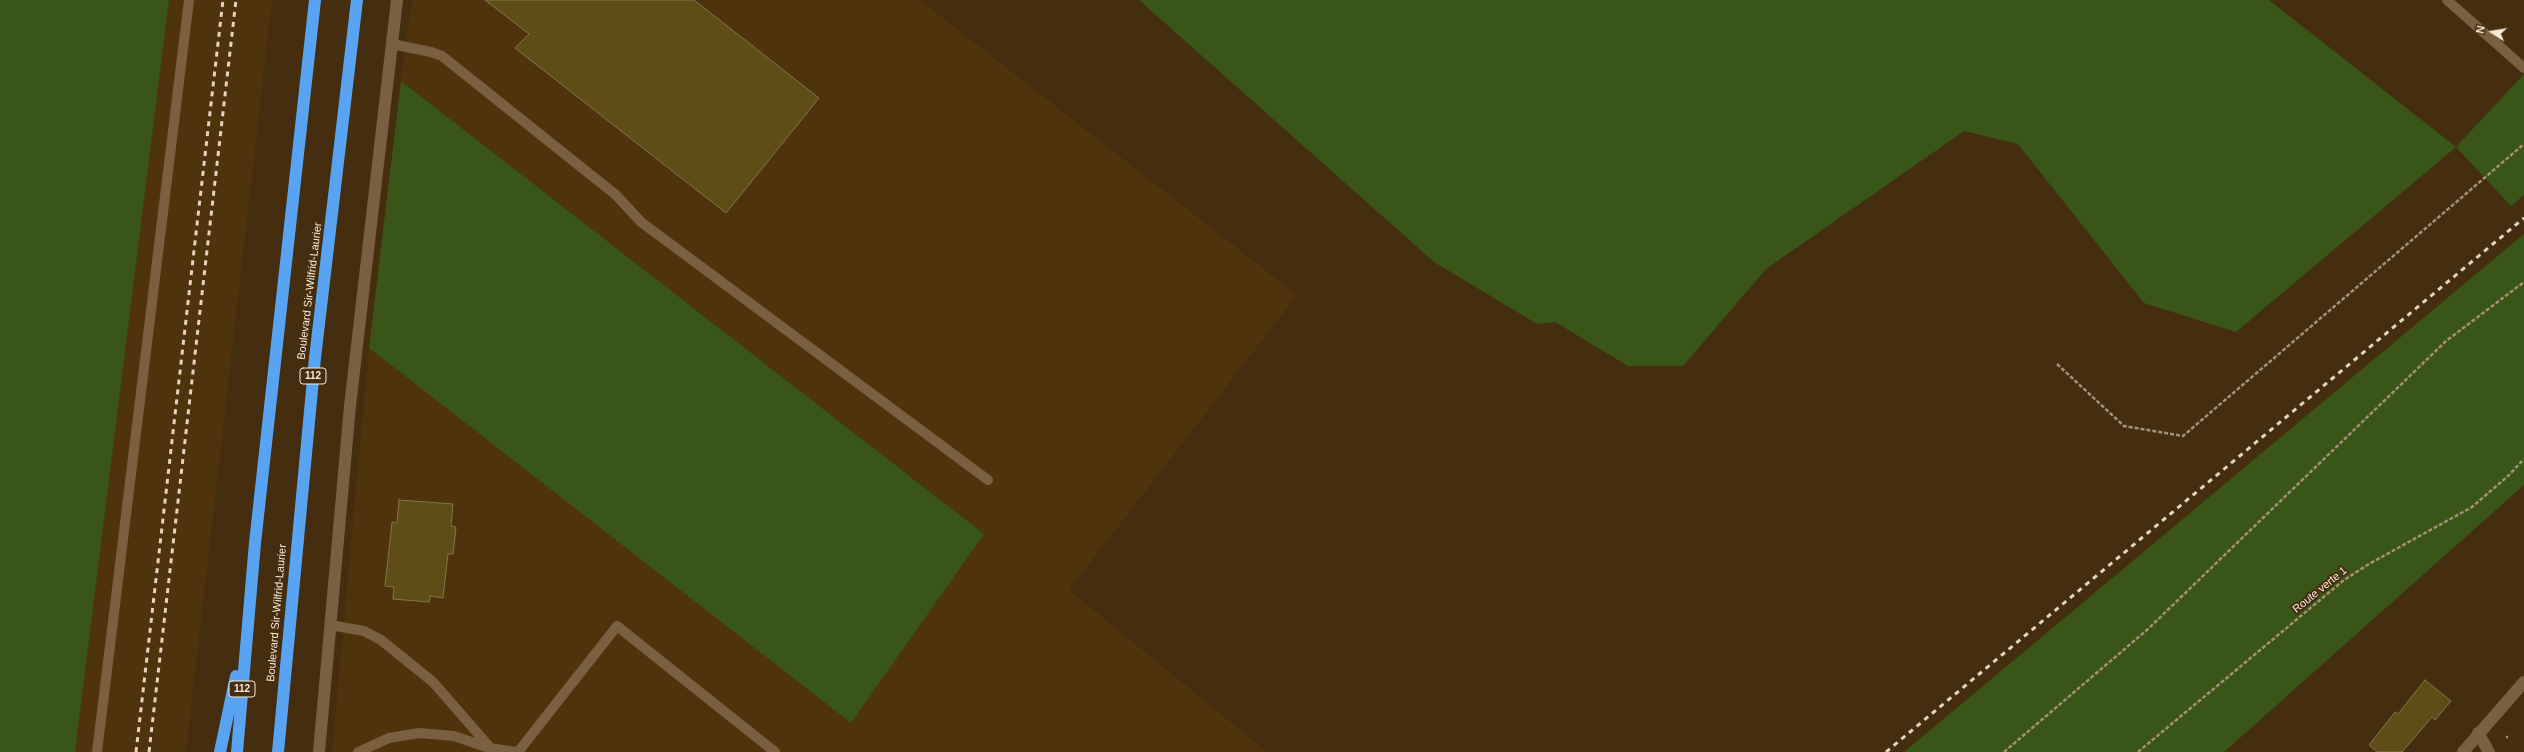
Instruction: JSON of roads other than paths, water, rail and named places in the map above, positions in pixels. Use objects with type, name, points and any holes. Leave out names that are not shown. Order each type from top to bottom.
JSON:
[{"type":"highway","name":"112","points":[[237,752],[247,626],[292,192],[315,0]]},
{"type":"highway","name":"Boulevard Sir-Wilfrid-Laurier","points":[[278,752],[315,358],[357,0]]},
{"type":"highway","points":[[220,752],[247,626]]},
{"type":"street","points":[[319,752],[350,406],[397,0]]},
{"type":"street","points":[[2463,752],[2524,682]]},
{"type":"street","points":[[2478,733],[2489,752]]},
{"type":"lane","points":[[97,752],[189,0]]},
{"type":"lane","points":[[2447,0],[2524,67]]},
{"type":"lane","points":[[392,44],[431,52],[442,56],[616,194],[641,222],[988,480]]},
{"type":"lane","points":[[330,625],[364,631],[381,640],[433,682],[492,750]]},
{"type":"lane","points":[[358,752],[389,738],[418,733],[454,736],[492,750],[517,752],[617,626],[775,752]]},
{"type":"railway","points":[[136,752],[223,0]]},
{"type":"railway","points":[[149,752],[236,0]]},
{"type":"railway","points":[[1886,752],[2524,218]]}]
